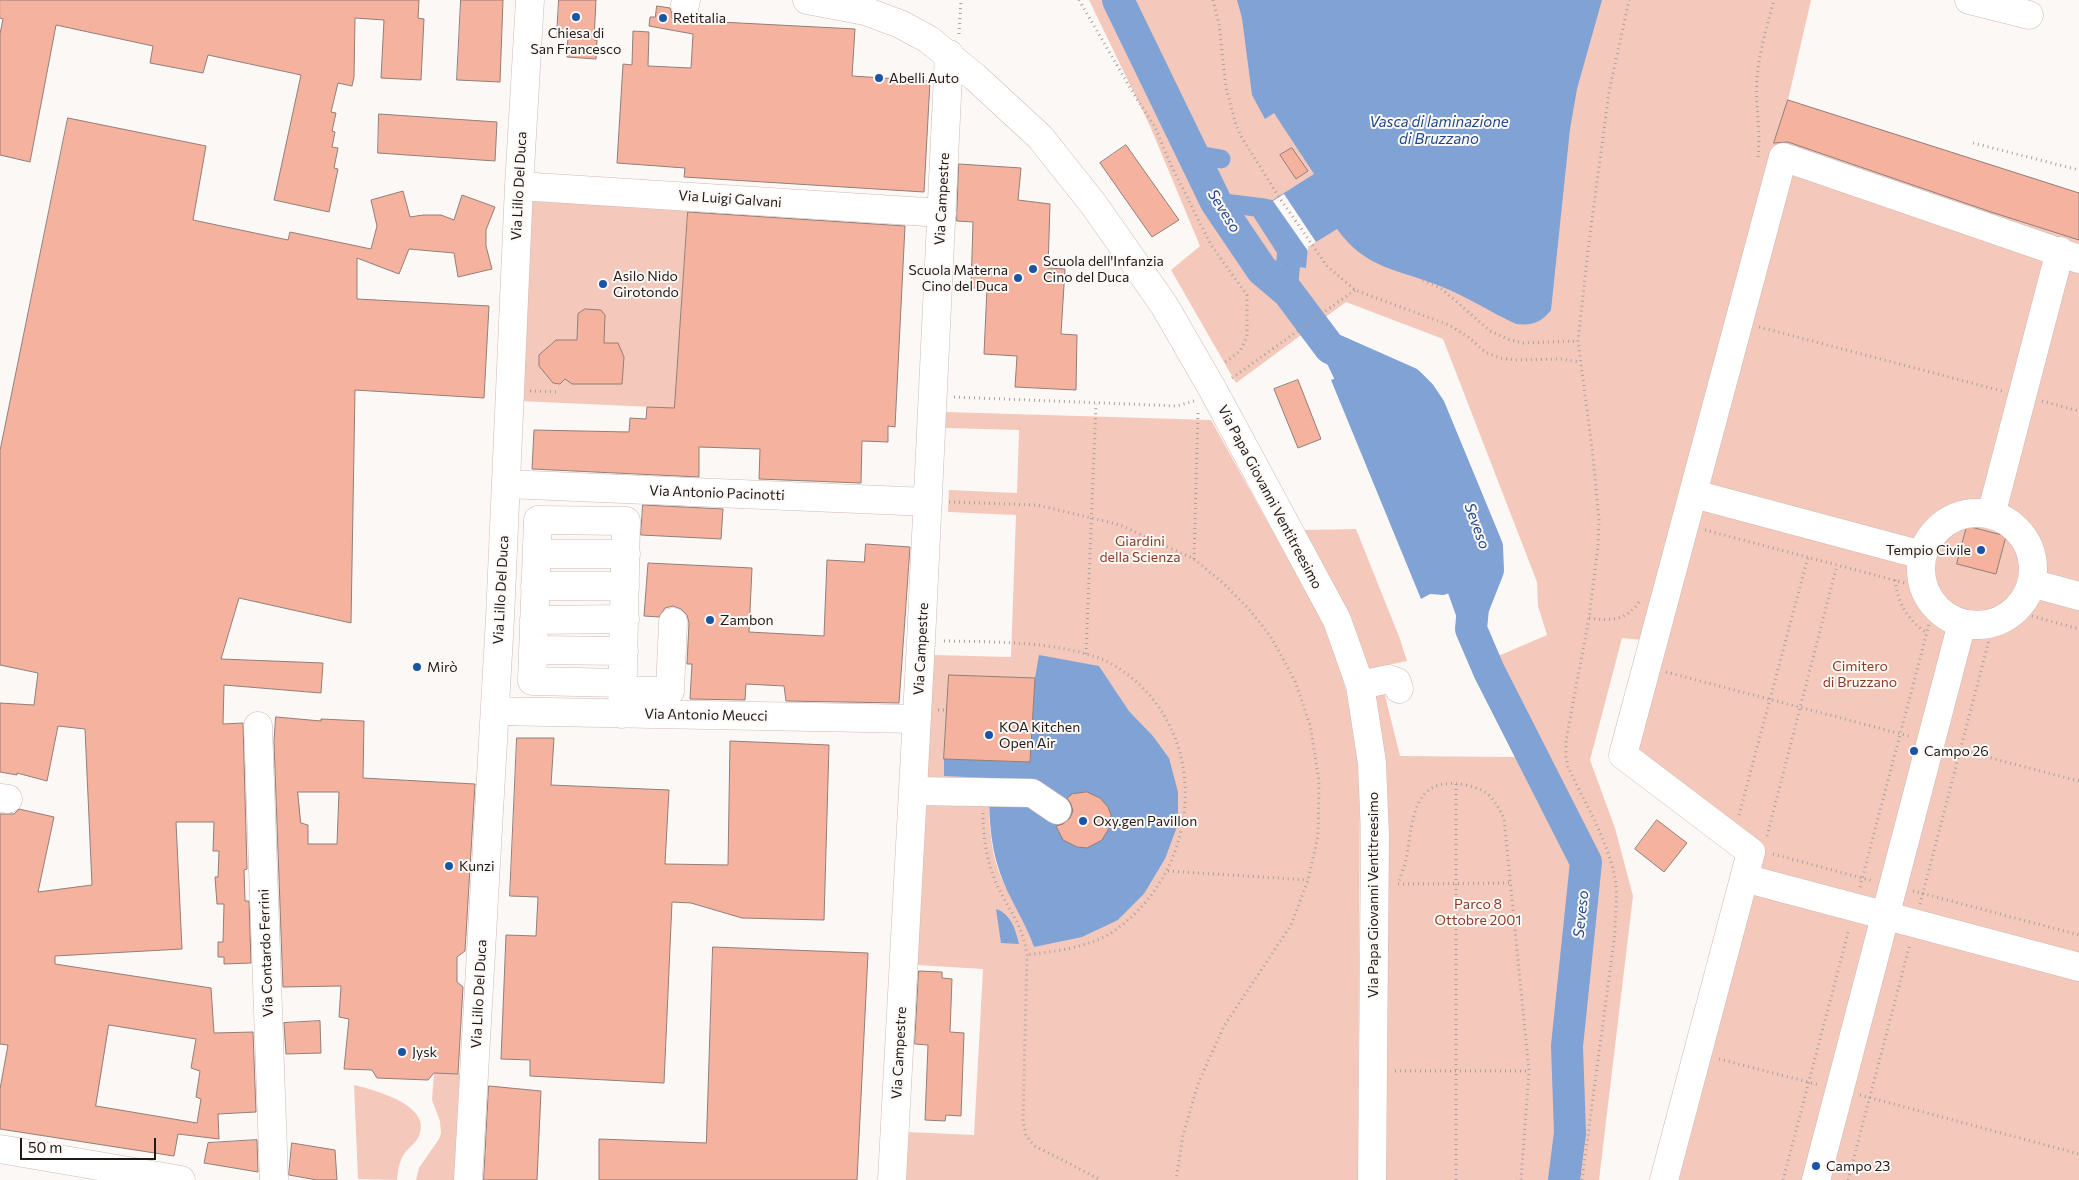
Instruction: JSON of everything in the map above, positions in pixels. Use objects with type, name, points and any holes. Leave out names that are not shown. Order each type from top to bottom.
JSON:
[{"type":"street","name":"Via Lillo Del Duca","points":[[468,1180],[495,711],[519,186],[530,0]]},
{"type":"street","points":[[1969,0],[2029,15]]},
{"type":"street","name":"Via Papa Giovanni Ventitreesimo","points":[[822,1],[865,11],[900,24],[928,39],[949,54],[1040,137],[1094,205],[1164,305],[1210,385],[1337,620],[1360,685],[1372,763],[1375,835],[1372,1180]]},
{"type":"street","name":"Via Campestre","points":[[892,1180],[934,396],[949,54]]},
{"type":"street","name":"Via Campestre","points":[[946,117],[958,94],[975,77]]},
{"type":"street","points":[[1664,1180],[1750,852],[1623,755],[1783,157],[2070,255],[2022,396],[1991,515]]},
{"type":"street","name":"Via Luigi Galvani","points":[[519,186],[942,213]]},
{"type":"street","name":"Via Antonio Pacinotti","points":[[506,484],[928,502]]},
{"type":"street","points":[[1694,494],[1922,555]]},
{"type":"street","points":[[1966,514],[1991,515],[2013,526],[2028,546],[2033,571],[2031,583],[2027,595],[2020,606],[2005,618],[1987,624],[1962,623],[1950,619],[1931,602],[1922,580],[1922,555],[1934,533],[1954,518],[1966,514]]},
{"type":"street","points":[[623,696],[626,554],[536,554],[532,681],[623,696],[670,691],[673,622]]},
{"type":"street","points":[[2031,583],[2079,596]]},
{"type":"street","points":[[535,586],[625,586]]},
{"type":"street","points":[[534,620],[625,620]]},
{"type":"street","points":[[1816,1180],[1962,623]]},
{"type":"street","points":[[533,650],[624,651]]},
{"type":"street","points":[[1360,685],[1390,679],[1397,682],[1399,689]]},
{"type":"street","name":"Via Antonio Meucci","points":[[495,711],[623,696],[917,719]]},
{"type":"street","name":"Via Contardo Ferrini","points":[[258,726],[274,1180]]},
{"type":"street","points":[[914,791],[1032,793],[1057,810]]},
{"type":"street","points":[[1744,878],[2079,967]]},
{"type":"street","points":[[0,1149],[182,1180]]},
{"type":"path","points":[[949,54],[958,45],[961,0]]},
{"type":"path","points":[[1079,0],[1155,127],[1171,165],[1211,245],[1247,294],[1247,336],[1240,351],[1210,385],[1198,468],[1194,559]]},
{"type":"path","points":[[1213,0],[1217,12],[1226,88],[1236,125],[1242,138],[1326,266],[1355,290],[1449,325],[1467,336],[1485,352],[1500,358],[1515,360],[1561,359],[1580,362]]},
{"type":"path","points":[[1582,1180],[1615,933],[1616,901],[1615,878],[1606,848],[1568,767],[1566,757],[1566,740],[1596,572],[1599,521],[1593,456],[1578,341],[1609,92],[1629,0]]},
{"type":"path","points":[[1758,159],[1760,140],[1756,101],[1757,79],[1761,49],[1774,0]]},
{"type":"path","points":[[1973,143],[2079,170]]},
{"type":"path","points":[[1422,280],[1442,289],[1490,331],[1507,339],[1523,344],[1578,341]]},
{"type":"path","points":[[934,396],[1177,406],[1302,329],[1355,290]]},
{"type":"path","points":[[1739,322],[2079,411]]},
{"type":"path","points":[[529,391],[557,392]]},
{"type":"path","points":[[1086,654],[1096,404]]},
{"type":"path","points":[[928,502],[1037,506],[1120,526],[1194,559],[1223,582],[1249,609],[1271,637],[1295,681],[1310,725],[1319,781],[1318,836],[1308,880],[1291,925],[1224,1026],[1198,1084],[1183,1135],[1176,1180]]},
{"type":"path","points":[[1686,524],[1905,583]]},
{"type":"path","points":[[1733,839],[1808,557]]},
{"type":"path","points":[[1765,842],[1838,565]]},
{"type":"path","points":[[1895,580],[1898,596],[1905,611],[1915,624],[1927,633]]},
{"type":"path","points":[[1589,618],[1606,620],[1625,616],[1633,611],[1641,597]]},
{"type":"path","points":[[2032,616],[2079,629]]},
{"type":"path","points":[[921,641],[1011,642],[1042,645],[1086,654],[1107,661],[1134,680],[1157,704],[1173,733],[1184,765],[1186,804],[1181,836],[1168,871],[1141,907],[1110,933],[1071,949],[1027,955]]},
{"type":"path","points":[[1648,667],[2079,781]]},
{"type":"path","points":[[1509,883],[1398,884],[1406,857],[1412,816],[1420,798],[1439,784],[1456,784],[1479,788],[1495,799],[1504,819],[1529,1071],[1521,1180]]},
{"type":"path","points":[[1456,784],[1456,1180]]},
{"type":"path","points":[[986,792],[983,820],[987,853],[996,883],[1024,937],[1027,955],[1023,1121],[1026,1136],[1036,1146],[1101,1180]]},
{"type":"path","points":[[1772,854],[2079,935]]},
{"type":"path","points":[[1168,871],[1308,880]]},
{"type":"path","points":[[1697,1053],[2079,1154]]},
{"type":"path","points":[[1395,1072],[1529,1071]]},
{"type":"green space","points":[[1089,0],[1811,0],[1788,100],[2079,193],[2079,1180],[1650,1180],[1736,855],[1611,759],[1642,640],[1622,638],[1590,760],[1615,828],[1633,896],[1599,1180],[1383,1180],[1386,763],[1367,678],[1304,530],[1356,529],[1407,661],[1378,667],[1400,756],[1516,757],[1475,666],[1547,635],[1538,606],[1537,582],[1443,339],[1346,302],[1236,383],[1171,270],[1200,246],[1150,126]]},
{"type":"green space","name":"Asilo Nido Girotondo","points":[[528,199],[688,208],[674,408],[519,401]]},
{"type":"green space","name":"Giardini della Scienza","points":[[946,412],[1211,420],[1328,631],[1349,700],[1360,776],[1358,1180],[906,1180],[908,1132],[974,1135],[983,969],[917,965],[933,655],[1011,657],[1016,515],[948,512],[949,490],[1017,493],[1019,430],[946,428]],"holes":[[[1099,666],[1129,711],[1153,736],[1169,758],[1165,859],[1144,894],[1118,920],[1034,947],[997,865],[991,841],[989,778],[1030,762],[1035,678]],[[996,910],[1008,917],[1018,937]]]},
{"type":"green space","points":[[434,1073],[462,1074],[456,1180],[416,1180],[419,1168],[441,1133],[440,1121],[432,1100]]},
{"type":"green space","points":[[354,1085],[387,1095],[410,1108],[418,1116],[421,1125],[419,1136],[402,1157],[397,1180],[358,1179]]},
{"type":"water","name":"Vasca di laminazione di Bruzzano","points":[[1237,0],[1602,0],[1577,89],[1570,129],[1551,310],[1548,314],[1536,322],[1516,324],[1450,290],[1371,260],[1348,242],[1337,229],[1308,247],[1306,268],[1276,264],[1277,253],[1252,214],[1254,198],[1273,200],[1314,174],[1274,113],[1265,119],[1252,95],[1242,18]]},
{"type":"water","points":[[1353,372],[1396,390],[1416,407],[1475,552],[1474,577],[1470,585],[1444,595],[1430,594],[1421,599],[1331,380]]},
{"type":"water","points":[[1039,655],[1099,666],[1129,711],[1153,736],[1169,758],[1178,792],[1178,824],[1165,859],[1144,894],[1118,920],[1082,937],[1034,947],[1004,883],[996,861],[990,826],[989,778],[944,776],[944,759],[1030,762],[1035,678]]},
{"type":"water","points":[[996,909],[1009,919],[1019,944],[1001,943]]},
{"type":"pier","points":[[1284,194],[1316,242],[1308,247],[1308,251],[1273,201]]},
{"type":"building","points":[[0,0],[419,0],[418,18],[424,19],[421,80],[381,78],[384,20],[355,18],[354,77],[352,86],[338,83],[331,112],[336,113],[332,131],[335,132],[332,147],[338,148],[334,168],[338,169],[329,212],[274,200],[301,75],[208,55],[203,73],[150,63],[153,46],[56,25],[30,162],[0,155],[0,34],[3,19],[0,18]]},
{"type":"building","points":[[461,0],[503,0],[500,82],[457,80]]},
{"type":"building","name":"Chiesa di San Francesco","points":[[559,0],[596,0],[594,40],[597,40],[596,59],[567,57],[568,35],[557,34]]},
{"type":"building","points":[[657,6],[670,8],[672,18],[682,20],[855,29],[852,76],[930,81],[924,192],[684,177],[685,168],[617,163],[623,64],[632,65],[633,31],[649,32],[648,66],[691,68],[693,34],[649,26],[650,17],[655,17]]},
{"type":"building","points":[[1788,100],[2079,193],[2079,240],[1991,212],[1788,142],[1774,143]]},
{"type":"building","points":[[379,114],[497,122],[495,161],[378,153]]},
{"type":"building","points":[[68,118],[206,146],[193,220],[288,240],[290,232],[371,249],[377,226],[371,200],[403,191],[410,217],[441,215],[454,220],[462,195],[495,207],[486,230],[486,246],[492,269],[458,277],[454,253],[409,249],[399,274],[357,258],[357,299],[489,306],[484,398],[355,390],[351,623],[239,598],[221,659],[323,663],[321,693],[224,685],[223,724],[243,723],[247,869],[244,870],[245,901],[249,901],[251,963],[224,964],[224,957],[218,957],[218,942],[223,942],[224,904],[217,904],[215,877],[218,877],[219,851],[213,851],[214,822],[176,822],[182,949],[55,956],[55,964],[211,988],[214,1033],[253,1032],[256,1112],[218,1114],[219,1139],[178,1134],[174,1156],[0,1129],[0,1089],[8,1045],[0,1044],[0,814],[14,814],[19,809],[54,817],[38,892],[92,885],[85,729],[58,726],[47,781],[17,773],[17,775],[0,772],[0,703],[34,705],[38,673],[0,665],[0,451]],"holes":[[[109,1025],[196,1039],[191,1068],[200,1071],[196,1097],[201,1099],[197,1123],[96,1106]]]},
{"type":"building","points":[[1126,145],[1179,220],[1152,237],[1100,163]]},
{"type":"building","points":[[1292,148],[1308,171],[1296,179],[1280,155]]},
{"type":"building","name":"Scuola Materna Cino del Duca","points":[[959,164],[1021,168],[1018,200],[1050,204],[1048,268],[1065,269],[1061,334],[1077,335],[1076,390],[1015,387],[1017,356],[984,354],[987,288],[971,288],[973,222],[957,221]]},
{"type":"building","points":[[688,212],[905,226],[895,427],[888,426],[888,442],[862,441],[861,483],[759,479],[760,449],[699,447],[699,477],[532,469],[534,430],[629,432],[630,418],[646,419],[647,407],[674,408]]},
{"type":"building","points":[[585,309],[601,310],[605,315],[604,343],[618,343],[624,357],[622,384],[572,384],[565,379],[560,384],[553,383],[539,366],[539,355],[556,340],[577,340],[578,314]]},
{"type":"building","points":[[1298,380],[1321,439],[1298,448],[1274,389]]},
{"type":"building","points":[[643,505],[723,509],[721,539],[641,535]]},
{"type":"building","name":"Tempio Civile","points":[[1967,526],[2006,536],[1996,574],[1957,564]]},
{"type":"building","points":[[866,544],[910,547],[899,703],[786,701],[784,686],[746,684],[745,700],[690,699],[692,664],[687,664],[689,623],[687,615],[681,609],[673,606],[665,608],[659,617],[644,616],[648,563],[752,568],[749,632],[824,636],[827,560],[864,562]]},
{"type":"building","name":"KOA Kitchen Open Air","points":[[949,675],[1035,678],[1030,762],[944,759]]},
{"type":"building","points":[[276,717],[321,721],[321,719],[364,721],[363,778],[475,784],[465,951],[457,957],[457,982],[463,987],[458,1074],[434,1073],[428,1080],[377,1078],[372,1070],[344,1069],[349,1019],[339,1017],[341,986],[283,987],[274,742]],"holes":[[[298,792],[339,792],[337,844],[308,844],[308,825],[301,823]]]},
{"type":"building","points":[[517,738],[554,738],[551,785],[669,790],[665,864],[728,865],[730,741],[829,745],[824,920],[742,918],[691,903],[672,902],[664,1083],[530,1076],[530,1060],[501,1059],[506,935],[536,936],[538,897],[510,896]]},
{"type":"building","name":"Oxy.gen Pavillon","points":[[1087,792],[1100,798],[1108,807],[1111,815],[1111,825],[1102,840],[1087,848],[1077,847],[1063,840],[1056,826],[1063,824],[1070,818],[1073,811],[1067,798],[1072,794]]},
{"type":"building","points":[[1657,820],[1687,843],[1664,872],[1635,849]]},
{"type":"building","points":[[713,947],[868,953],[857,1180],[599,1180],[599,1139],[706,1143]]},
{"type":"building","points":[[919,971],[942,972],[942,978],[952,979],[950,1032],[964,1033],[961,1116],[946,1115],[945,1121],[925,1120],[928,1045],[915,1044]]},
{"type":"building","points":[[320,1021],[321,1053],[286,1054],[284,1023]]},
{"type":"building","points":[[489,1086],[541,1091],[537,1180],[484,1180]]},
{"type":"building","points":[[257,1140],[258,1172],[204,1163],[208,1143]]},
{"type":"building","points":[[292,1143],[335,1150],[337,1180],[317,1180],[289,1175]]},
{"type":"waterway","name":"Seveso","points":[[1118,0],[1216,202],[1262,270],[1288,292],[1330,348],[1409,383],[1420,394],[1430,409],[1487,547],[1488,570],[1473,608],[1471,629],[1489,671],[1586,862],[1567,1046],[1570,1133],[1564,1180]]},
{"type":"waterway","points":[[1192,154],[1221,159]]},
{"type":"waterway","points":[[1216,202],[1264,208],[1272,220]]},
{"type":"waterway","points":[[1287,243],[1292,250],[1288,292]]},
{"type":"waterway","points":[[1330,348],[1354,398]]},
{"type":"waterway","points":[[1445,568],[1457,590],[1471,629]]},
{"type":"place","name":"Chiesa di San Francesco","points":[[576,17]]},
{"type":"place","name":"Retitalia","points":[[663,18]]},
{"type":"place","name":"Abelli Auto","points":[[879,78]]},
{"type":"place","name":"Scuola dell'Infanzia Cino del Duca","points":[[1033,269]]},
{"type":"place","name":"Scuola Materna Cino del Duca","points":[[1018,278]]},
{"type":"place","name":"Asilo Nido Girotondo","points":[[603,284]]},
{"type":"place","name":"Tempio Civile","points":[[1981,550]]},
{"type":"place","name":"Zambon","points":[[710,620]]},
{"type":"place","name":"Mirò","points":[[417,667]]},
{"type":"place","name":"KOA Kitchen Open Air","points":[[989,735]]},
{"type":"place","name":"Campo 26","points":[[1914,751]]},
{"type":"place","name":"Oxy.gen Pavillon","points":[[1083,821]]},
{"type":"place","name":"Kunzi","points":[[449,866]]},
{"type":"place","name":"Jysk","points":[[402,1052]]},
{"type":"place","name":"Campo 23","points":[[1816,1166]]},
{"type":"park label","name":"Cimitero di Bruzzano","points":[[1860,674]]},
{"type":"park label","name":"Parco 8 Ottobre 2001","points":[[1478,912]]}]
